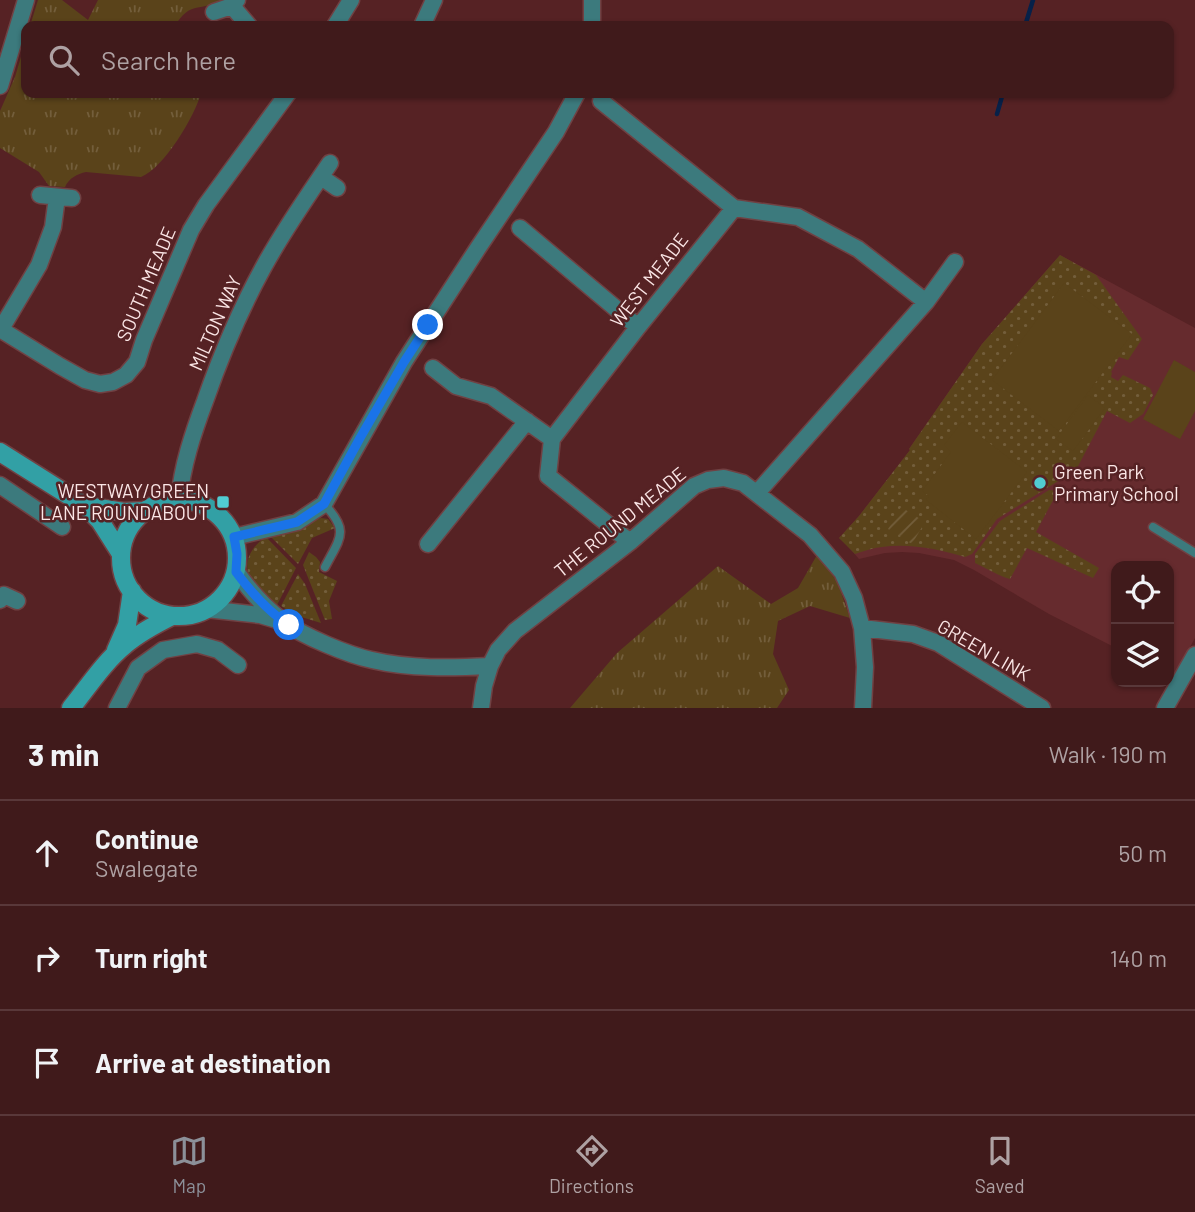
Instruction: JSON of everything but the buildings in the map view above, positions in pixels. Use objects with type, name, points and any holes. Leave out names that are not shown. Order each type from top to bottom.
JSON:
[{"type":"main road","points":[[0,452],[84,505],[100,521],[121,554]]},
{"type":"main road","points":[[168,501],[194,502],[209,508],[229,527],[237,554],[236,572],[228,591],[217,603],[201,612],[172,616],[149,607],[132,591],[123,571],[121,554],[129,529],[145,511],[168,501]]},
{"type":"main road","points":[[84,505],[124,512],[145,511]]},
{"type":"main road","points":[[113,656],[127,625],[132,591]]},
{"type":"main road","points":[[71,708],[113,656],[141,633],[172,616]]},
{"type":"street","points":[[0,86],[26,0]]},
{"type":"street","points":[[338,21],[351,0]]},
{"type":"street","points":[[424,21],[434,0]]},
{"type":"street","points":[[592,0],[592,21]]},
{"type":"street","points":[[214,12],[234,3],[246,21]]},
{"type":"street","name":"SOUTH MEADE","points":[[0,329],[85,380],[100,384],[113,382],[126,375],[136,362],[191,230],[206,205],[284,98]]},
{"type":"street","points":[[234,537],[297,522],[324,504],[404,362],[555,132],[574,98]]},
{"type":"street","points":[[601,101],[734,208],[798,217],[858,249],[926,302]]},
{"type":"street","name":"MILTON WAY","points":[[179,500],[183,471],[195,427],[239,314],[264,266],[325,170],[337,188]]},
{"type":"street","points":[[0,329],[39,265],[65,198],[40,195]]},
{"type":"street","name":"WEST MEADE","points":[[552,439],[734,208]]},
{"type":"street","points":[[520,228],[639,327]]},
{"type":"street","points":[[757,493],[926,302],[955,262]]},
{"type":"street","points":[[433,368],[456,386],[491,396],[552,439],[548,476],[630,542]]},
{"type":"street","points":[[428,544],[527,421]]},
{"type":"street","name":"THE ROUND MEADE","points":[[481,708],[490,666],[498,650],[515,631],[630,542],[694,486],[708,480],[724,478],[743,483],[810,535],[842,572],[854,598],[862,628],[865,667],[863,708]]},
{"type":"street","points":[[0,485],[62,527]]},
{"type":"street","points":[[236,572],[249,589],[283,622]]},
{"type":"street","points":[[0,600],[4,595],[17,601]]},
{"type":"street","points":[[206,609],[260,615],[283,622],[322,642],[372,660],[404,665],[490,666]]},
{"type":"street","name":"GREEN LINK","points":[[862,628],[913,634],[938,643],[1042,708]]},
{"type":"street","points":[[117,708],[138,668],[163,650],[197,645],[218,650],[238,665]]},
{"type":"street","points":[[1165,708],[1195,655]]},
{"type":"lane","points":[[324,504],[341,526],[339,541],[325,567]]},
{"type":"lane","points":[[1153,527],[1195,553]]},
{"type":"shaded area","name":"Green Park Primary School","points":[[1060,255],[1195,328],[1195,638],[1174,676],[1174,561],[1111,561],[1111,645],[954,560],[902,552],[859,559],[839,538],[910,450],[982,344]]},
{"type":"green space","points":[[38,0],[62,0],[88,20],[98,0],[223,0],[191,10],[178,21],[32,21]]},
{"type":"green space","points":[[21,57],[21,98],[200,98],[169,153],[150,172],[141,177],[86,172],[74,177],[65,187],[49,186],[39,172],[0,148],[0,111]]},
{"type":"green space","points":[[1060,255],[1096,275],[1142,339],[1128,360],[1119,357],[1111,377],[1118,381],[1123,375],[1150,388],[1153,395],[1143,414],[1130,423],[1107,411],[1076,470],[997,519],[972,554],[965,557],[934,549],[892,546],[855,554],[839,538],[910,450],[982,344]]},
{"type":"green space","points":[[1064,283],[1132,334],[1059,431],[992,380]]},
{"type":"green space","points":[[1174,360],[1195,372],[1195,411],[1180,439],[1143,419]]},
{"type":"green space","points":[[1088,395],[1105,408],[1073,451],[1056,439]]},
{"type":"green space","points":[[962,422],[1027,472],[976,539],[926,500],[929,496],[922,491],[951,452],[944,445]]},
{"type":"green space","points":[[1049,490],[1058,491],[1036,532],[1099,568],[1093,578],[1027,548],[1010,579],[975,563],[975,554],[1000,521]]},
{"type":"green space","points":[[901,507],[925,522],[912,544],[888,529]]},
{"type":"green space","points":[[321,518],[328,519],[335,528],[312,538],[298,564],[269,535]]},
{"type":"green space","points":[[266,537],[296,568],[276,607],[254,584],[247,570],[250,554]]},
{"type":"green space","points":[[309,552],[320,562],[319,572],[337,581],[329,601],[332,619],[325,620],[303,565]]},
{"type":"green space","points":[[817,555],[837,581],[850,618],[810,606],[778,621],[773,654],[789,690],[777,708],[570,708],[617,653],[718,566],[771,604],[798,588]]},
{"type":"green space","points":[[298,574],[321,623],[295,615],[281,606]]},
{"type":"waterway","points":[[1027,21],[1033,0]]},
{"type":"waterway","points":[[997,114],[1002,98]]},
{"type":"place","name":"Green Park Primary School","points":[[1040,483]]},
{"type":"place","name":"WESTWAY/GREEN LANE ROUNDABOUT","points":[[223,502]]},
{"type":"route","points":[[289,625],[264,605],[236,572],[234,537],[297,522],[324,504],[404,362],[428,325]]}]
